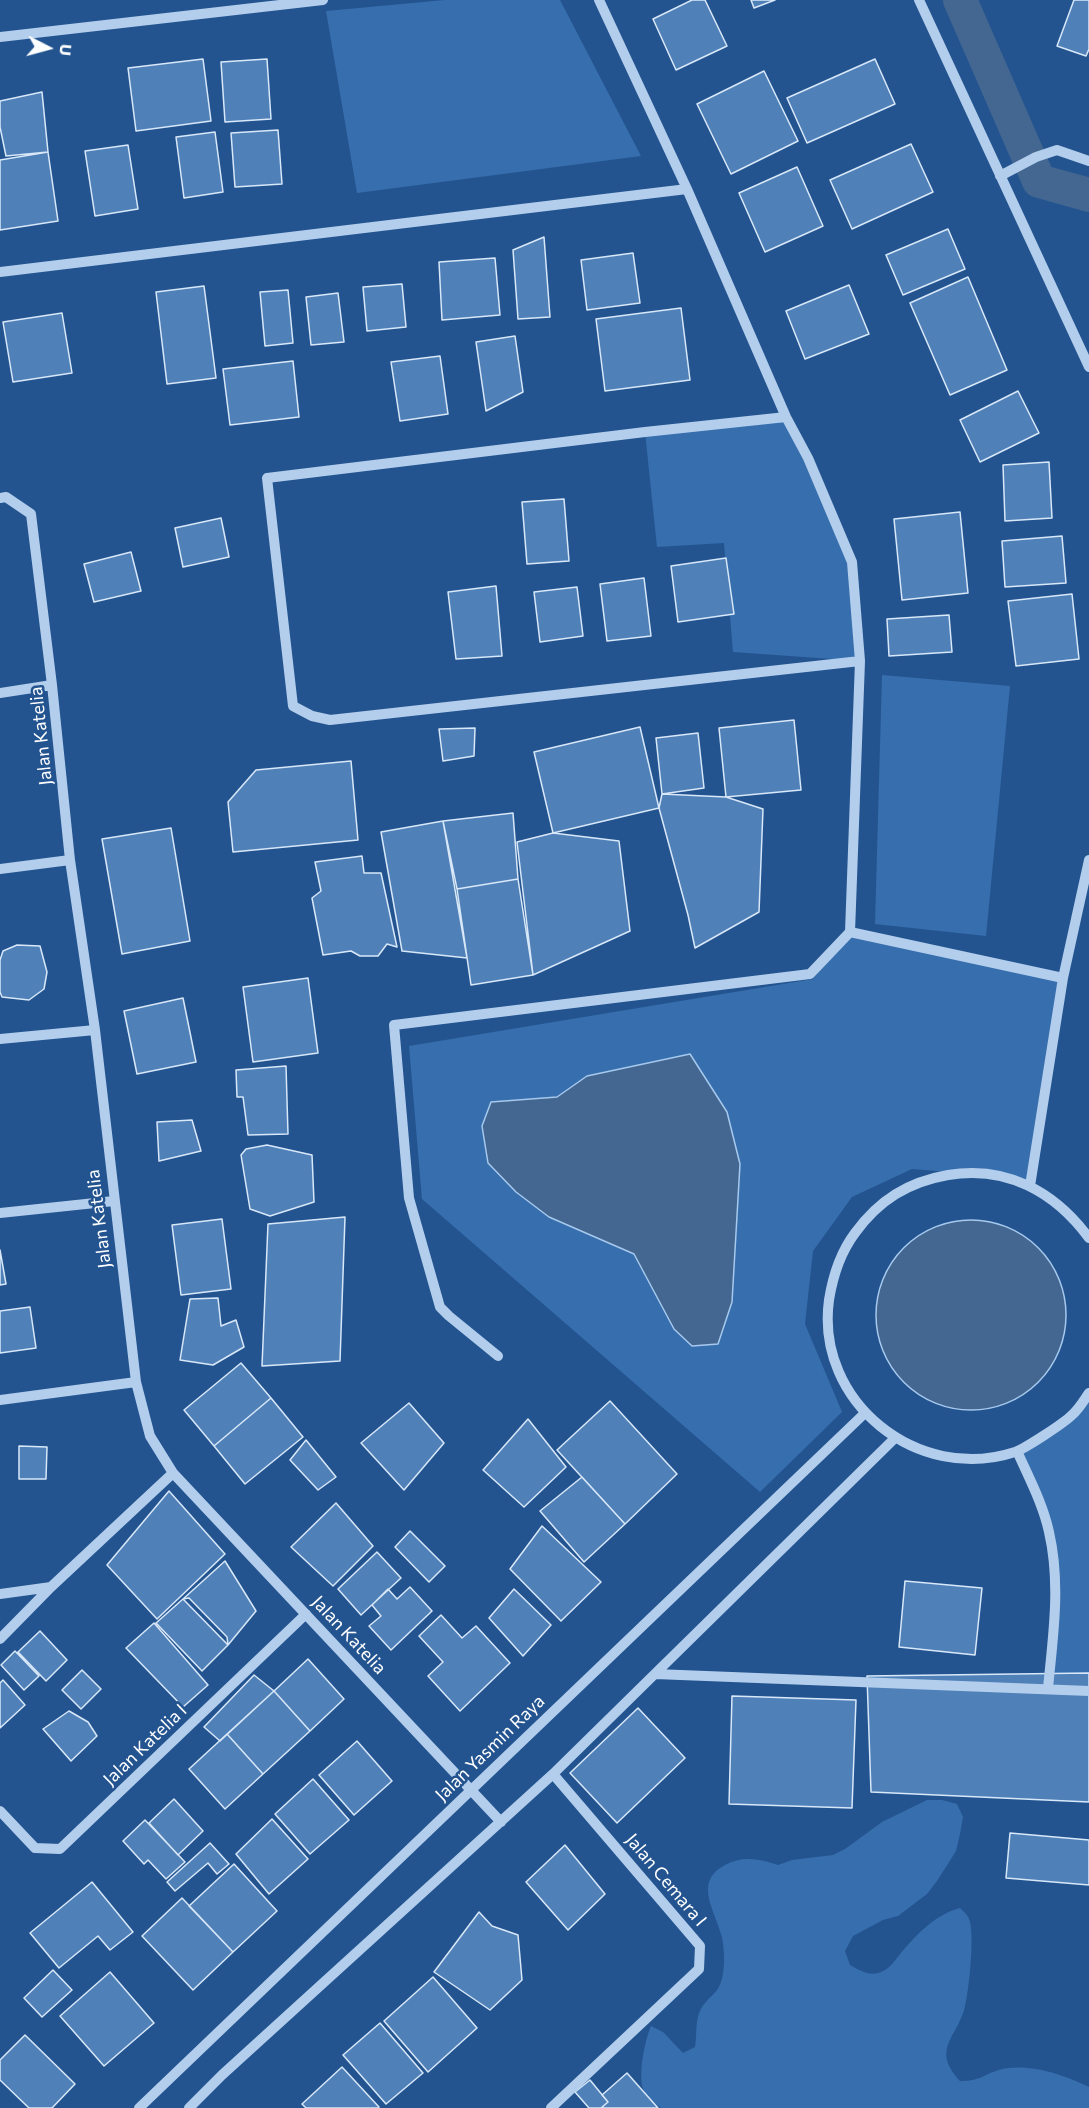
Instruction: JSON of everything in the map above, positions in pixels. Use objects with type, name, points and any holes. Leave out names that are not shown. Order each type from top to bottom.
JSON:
[{"type":"street","points":[[0,37],[323,0]]},
{"type":"street","points":[[498,1356],[440,1307],[408,1198],[394,1025],[810,974],[850,932],[860,661],[852,562],[808,458],[786,417],[687,189],[599,0]]},
{"type":"street","points":[[919,0],[1089,367]]},
{"type":"street","points":[[999,176],[1036,157],[1057,150],[1089,161]]},
{"type":"street","points":[[0,272],[687,189]]},
{"type":"street","points":[[786,417],[267,478],[293,706],[312,716],[330,720],[860,661]]},
{"type":"street","name":"Jalan Katelia","points":[[0,498],[6,497],[31,514],[70,860],[95,1030],[136,1382],[150,1436],[173,1473],[501,1822]]},
{"type":"street","points":[[0,693],[52,685]]},
{"type":"street","points":[[0,869],[70,860]]},
{"type":"street","points":[[1030,1185],[1063,978],[1089,860]]},
{"type":"street","points":[[850,932],[1063,978]]},
{"type":"street","points":[[0,1039],[95,1030]]},
{"type":"street","points":[[1089,1238],[1076,1220],[1054,1200],[1030,1185],[985,1174],[962,1173],[927,1179],[894,1194],[867,1217],[845,1246],[832,1279],[827,1315],[831,1350],[844,1384],[865,1413],[895,1438],[918,1449],[951,1458],[986,1458],[1017,1451],[1072,1415],[1089,1393]]},
{"type":"street","points":[[0,1213],[114,1201]]},
{"type":"street","points":[[0,1400],[136,1382]]},
{"type":"street","name":"Jalan Yasmin Raya","points":[[140,2108],[865,1413]]},
{"type":"street","points":[[189,2108],[222,2075],[553,1774],[895,1438]]},
{"type":"street","points":[[1017,1451],[1044,1514],[1056,1568],[1056,1610],[1048,1688]]},
{"type":"street","points":[[0,1639],[51,1587],[173,1473]]},
{"type":"street","points":[[0,1594],[51,1587]]},
{"type":"street","name":"Jalan Katelia I","points":[[0,1812],[35,1848],[60,1849],[306,1614]]},
{"type":"street","points":[[655,1674],[1089,1691]]},
{"type":"street","name":"Jalan Cemara I","points":[[551,2108],[699,1969],[700,1946],[553,1774]]},
{"type":"shaded area","points":[[445,0],[560,0],[641,156],[357,193],[326,11]]},
{"type":"shaded area","points":[[786,417],[852,562],[860,661],[733,652],[724,543],[657,547],[645,432]]},
{"type":"shaded area","points":[[882,675],[1010,686],[986,936],[875,924]]},
{"type":"shaded area","points":[[850,932],[1063,978],[1030,1186],[962,1173],[912,1169],[852,1197],[813,1251],[805,1324],[842,1412],[760,1492],[422,1199],[409,1046],[813,979]]},
{"type":"shaded area","points":[[690,1054],[727,1112],[740,1164],[732,1302],[718,1344],[692,1346],[674,1329],[634,1254],[549,1217],[516,1192],[488,1163],[482,1126],[491,1102],[557,1097],[587,1076]]},
{"type":"shaded area","points":[[971,1220],[989,1222],[1007,1228],[1024,1236],[1038,1248],[1050,1262],[1058,1279],[1064,1297],[1066,1315],[1064,1333],[1058,1351],[1050,1368],[1038,1382],[1024,1394],[1007,1402],[989,1408],[971,1410],[953,1408],[935,1402],[918,1394],[904,1382],[892,1368],[884,1351],[878,1333],[876,1315],[878,1297],[884,1279],[892,1262],[904,1248],[918,1236],[935,1228],[953,1222]]},
{"type":"shaded area","points":[[1089,1393],[1089,1691],[1048,1688],[1056,1610],[1047,1523],[1017,1451],[1072,1415]]},
{"type":"shaded area","points":[[927,1800],[942,1800],[957,1804],[963,1817],[956,1851],[927,1894],[898,1916],[883,1920],[853,1936],[845,1951],[850,1965],[869,1973],[884,1971],[927,1926],[943,1915],[960,1908],[968,1916],[971,1926],[971,1962],[965,2006],[947,2051],[947,2060],[951,2070],[960,2081],[977,2079],[1010,2068],[1033,2069],[1057,2074],[1089,2087],[1089,2108],[661,2108],[647,2096],[641,2077],[644,2049],[651,2026],[663,2032],[683,2053],[695,2047],[697,2019],[700,2011],[717,1991],[721,1981],[724,1964],[723,1942],[711,1907],[708,1888],[715,1872],[738,1860],[758,1860],[778,1865],[792,1860],[833,1855],[882,1822]]},
{"type":"building","points":[[692,0],[705,0],[727,46],[676,70],[653,19]]},
{"type":"building","points":[[751,0],[775,0],[754,8]]},
{"type":"building","points":[[1074,0],[1089,0],[1089,49],[1086,56],[1057,46]]},
{"type":"building","points":[[203,59],[211,121],[136,131],[128,68]]},
{"type":"building","points":[[267,59],[271,119],[225,122],[221,62]]},
{"type":"building","points":[[875,59],[895,104],[807,143],[787,98]]},
{"type":"building","points":[[764,71],[798,141],[731,174],[697,104]]},
{"type":"building","points":[[42,92],[48,152],[6,156],[0,127],[0,101]]},
{"type":"building","points":[[278,130],[282,184],[235,187],[231,133]]},
{"type":"building","points":[[215,132],[223,192],[184,198],[176,137]]},
{"type":"building","points":[[911,144],[933,192],[852,229],[830,180]]},
{"type":"building","points":[[128,145],[138,209],[95,216],[85,151]]},
{"type":"building","points":[[48,152],[58,221],[0,230],[0,160]]},
{"type":"building","points":[[797,167],[823,226],[765,252],[739,193]]},
{"type":"building","points":[[948,229],[965,269],[903,295],[886,255]]},
{"type":"building","points":[[544,237],[550,317],[518,319],[513,250]]},
{"type":"building","points":[[633,253],[640,303],[587,310],[581,260]]},
{"type":"building","points":[[495,258],[500,315],[442,320],[439,262]]},
{"type":"building","points":[[968,277],[1007,370],[950,395],[910,303]]},
{"type":"building","points":[[402,284],[406,327],[367,331],[363,287]]},
{"type":"building","points":[[849,285],[869,334],[805,359],[786,311]]},
{"type":"building","points":[[204,286],[216,378],[167,384],[156,292]]},
{"type":"building","points":[[288,290],[293,343],[265,346],[260,292]]},
{"type":"building","points":[[338,293],[344,342],[311,345],[306,297]]},
{"type":"building","points":[[681,308],[690,380],[605,391],[596,319]]},
{"type":"building","points":[[62,313],[72,373],[13,382],[3,322]]},
{"type":"building","points":[[515,336],[523,392],[486,411],[476,342]]},
{"type":"building","points":[[440,356],[448,414],[400,421],[391,362]]},
{"type":"building","points":[[293,361],[299,417],[230,425],[223,369]]},
{"type":"building","points":[[1018,391],[1039,433],[980,462],[960,420]]},
{"type":"building","points":[[1049,462],[1052,518],[1005,521],[1003,465]]},
{"type":"building","points":[[564,499],[569,561],[527,564],[522,502]]},
{"type":"building","points":[[960,512],[968,593],[902,600],[894,519]]},
{"type":"building","points":[[221,518],[229,557],[183,567],[175,528]]},
{"type":"building","points":[[1062,536],[1066,583],[1005,587],[1002,541]]},
{"type":"building","points":[[131,552],[141,591],[94,602],[84,564]]},
{"type":"building","points":[[726,558],[734,614],[678,622],[671,566]]},
{"type":"building","points":[[644,578],[651,636],[607,641],[600,584]]},
{"type":"building","points":[[496,586],[502,656],[456,659],[448,592]]},
{"type":"building","points":[[577,587],[583,636],[540,642],[534,592]]},
{"type":"building","points":[[1072,594],[1079,659],[1016,666],[1008,601]]},
{"type":"building","points":[[949,615],[952,652],[889,656],[887,619]]},
{"type":"building","points":[[794,720],[801,790],[726,797],[719,728]]},
{"type":"building","points":[[640,727],[659,808],[553,833],[534,752]]},
{"type":"building","points":[[475,728],[474,756],[443,761],[439,729]]},
{"type":"building","points":[[698,733],[704,788],[662,794],[656,738]]},
{"type":"building","points":[[351,761],[358,840],[233,852],[228,802],[256,770]]},
{"type":"building","points":[[662,794],[726,797],[763,809],[759,912],[695,948],[659,808]]},
{"type":"building","points":[[513,813],[518,879],[457,889],[443,821]]},
{"type":"building","points":[[443,821],[467,958],[402,951],[381,832]]},
{"type":"building","points":[[171,828],[190,941],[122,954],[102,839]]},
{"type":"building","points":[[553,833],[619,841],[630,931],[533,975],[517,842]]},
{"type":"building","points":[[362,856],[364,873],[381,873],[397,947],[387,944],[378,956],[360,956],[351,951],[323,955],[312,898],[321,891],[315,862]]},
{"type":"building","points":[[518,879],[533,975],[471,985],[457,889]]},
{"type":"building","points":[[17,945],[40,946],[47,972],[44,989],[29,1000],[2,997],[0,992],[0,960],[3,951]]},
{"type":"building","points":[[308,978],[318,1053],[253,1062],[243,987]]},
{"type":"building","points":[[183,998],[196,1062],[137,1074],[124,1011]]},
{"type":"building","points":[[286,1066],[288,1134],[248,1135],[243,1097],[237,1097],[236,1070]]},
{"type":"building","points":[[192,1120],[201,1151],[159,1161],[157,1122]]},
{"type":"building","points":[[267,1145],[312,1155],[314,1202],[270,1216],[250,1209],[241,1155],[246,1149]]},
{"type":"building","points":[[345,1217],[340,1361],[262,1366],[268,1224]]},
{"type":"building","points":[[222,1219],[231,1289],[181,1295],[172,1225]]},
{"type":"building","points":[[0,1250],[6,1284],[0,1285]]},
{"type":"building","points":[[218,1298],[221,1326],[236,1320],[244,1347],[213,1365],[180,1360],[190,1299]]},
{"type":"building","points":[[30,1307],[36,1348],[0,1353],[0,1311]]},
{"type":"building","points":[[241,1363],[271,1398],[214,1446],[184,1410]]},
{"type":"building","points":[[271,1398],[303,1437],[245,1484],[214,1446]]},
{"type":"building","points":[[610,1401],[677,1474],[625,1524],[557,1450]]},
{"type":"building","points":[[409,1403],[444,1443],[404,1490],[361,1443]]},
{"type":"building","points":[[528,1419],[566,1467],[524,1507],[483,1470]]},
{"type":"building","points":[[306,1440],[336,1477],[318,1490],[290,1460]]},
{"type":"building","points":[[19,1446],[47,1447],[46,1479],[19,1479]]},
{"type":"building","points":[[582,1477],[625,1524],[584,1562],[540,1511]]},
{"type":"building","points":[[169,1491],[225,1554],[157,1619],[107,1565]]},
{"type":"building","points":[[336,1503],[373,1546],[333,1586],[291,1547]]},
{"type":"building","points":[[542,1526],[601,1582],[561,1621],[510,1569]]},
{"type":"building","points":[[410,1531],[445,1566],[429,1582],[395,1547]]},
{"type":"building","points":[[377,1552],[401,1578],[361,1615],[338,1589]]},
{"type":"building","points":[[225,1561],[256,1611],[228,1645],[227,1637],[189,1598],[183,1599]]},
{"type":"building","points":[[905,1581],[982,1588],[975,1655],[899,1647]]},
{"type":"building","points":[[410,1587],[432,1611],[391,1650],[369,1626],[381,1616],[372,1605],[388,1589],[397,1599]]},
{"type":"building","points":[[514,1589],[551,1625],[523,1656],[489,1618]]},
{"type":"building","points":[[183,1599],[228,1645],[202,1671],[156,1623]]},
{"type":"building","points":[[441,1615],[462,1638],[476,1626],[510,1663],[460,1711],[428,1676],[443,1662],[419,1636]]},
{"type":"building","points":[[154,1623],[208,1685],[183,1707],[126,1648]]},
{"type":"building","points":[[40,1631],[67,1660],[46,1681],[18,1652]]},
{"type":"building","points":[[15,1651],[39,1676],[24,1690],[1,1665]]},
{"type":"building","points":[[308,1659],[344,1699],[310,1731],[274,1691]]},
{"type":"building","points":[[82,1670],[101,1689],[81,1709],[62,1690]]},
{"type":"building","points":[[1089,1673],[1089,1802],[871,1792],[867,1676]]},
{"type":"building","points":[[254,1675],[274,1691],[220,1741],[204,1727]]},
{"type":"building","points":[[3,1680],[25,1705],[0,1728],[0,1683]]},
{"type":"building","points":[[274,1691],[310,1731],[263,1774],[227,1734]]},
{"type":"building","points":[[732,1696],[856,1700],[852,1808],[729,1804]]},
{"type":"building","points":[[638,1708],[685,1758],[617,1823],[570,1773]]},
{"type":"building","points":[[69,1711],[88,1722],[97,1736],[71,1761],[43,1729]]},
{"type":"building","points":[[227,1734],[263,1774],[225,1809],[189,1769]]},
{"type":"building","points":[[357,1741],[392,1781],[354,1815],[319,1775]]},
{"type":"building","points":[[313,1779],[349,1820],[310,1854],[275,1814]]},
{"type":"building","points":[[174,1799],[203,1831],[178,1855],[149,1823]]},
{"type":"building","points":[[272,1819],[308,1859],[269,1894],[236,1854]]},
{"type":"building","points":[[145,1820],[185,1862],[166,1879],[148,1860],[144,1864],[123,1841]]},
{"type":"building","points":[[1010,1833],[1089,1840],[1089,1885],[1006,1878]]},
{"type":"building","points":[[210,1843],[229,1864],[217,1874],[208,1863],[175,1891],[167,1882]]},
{"type":"building","points":[[565,1845],[605,1894],[568,1930],[526,1882]]},
{"type":"building","points":[[234,1864],[277,1911],[233,1952],[189,1906]]},
{"type":"building","points":[[92,1882],[133,1932],[110,1950],[98,1936],[59,1968],[30,1933]]},
{"type":"building","points":[[182,1898],[233,1952],[193,1990],[142,1936]]},
{"type":"building","points":[[479,1912],[492,1926],[518,1935],[522,1980],[490,2010],[434,1972]]},
{"type":"building","points":[[53,1970],[72,1990],[42,2017],[24,1998]]},
{"type":"building","points":[[110,1972],[154,2023],[104,2066],[60,2016]]},
{"type":"building","points":[[433,1977],[477,2028],[428,2072],[384,2021]]},
{"type":"building","points":[[380,2023],[423,2073],[386,2104],[343,2055]]},
{"type":"building","points":[[25,2035],[75,2084],[52,2108],[29,2108],[0,2080],[0,2060]]},
{"type":"building","points":[[342,2067],[379,2107],[306,2108],[302,2104]]},
{"type":"building","points":[[627,2073],[658,2108],[601,2108],[608,2102],[602,2095]]},
{"type":"building","points":[[590,2080],[608,2102],[601,2108],[589,2108],[575,2092]]},
{"type":"waterway","points":[[960,0],[1039,181],[1089,195]]}]
